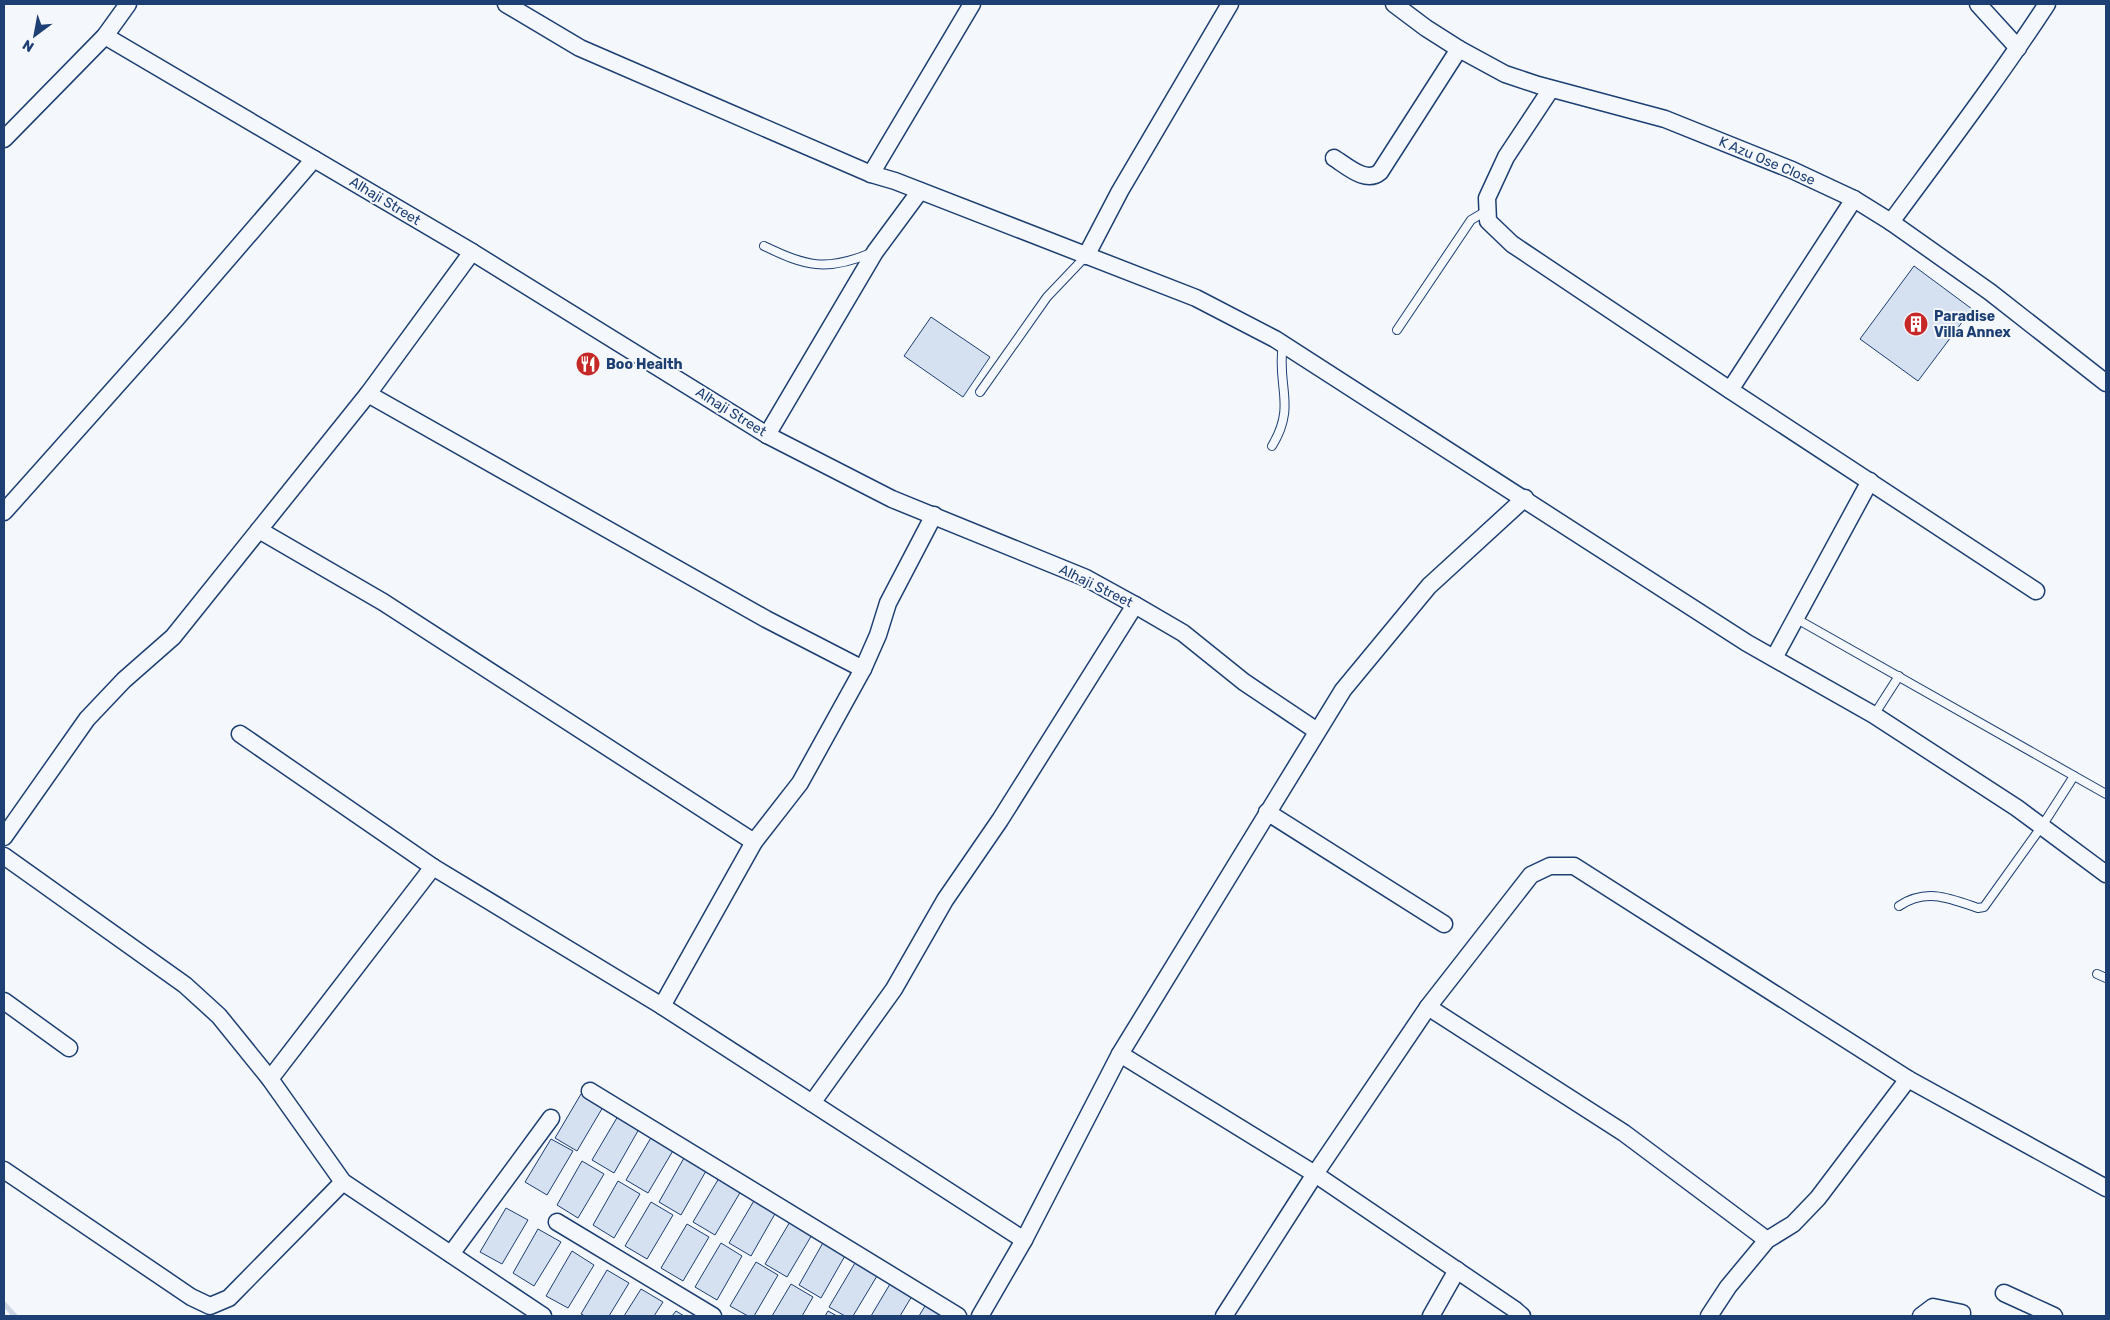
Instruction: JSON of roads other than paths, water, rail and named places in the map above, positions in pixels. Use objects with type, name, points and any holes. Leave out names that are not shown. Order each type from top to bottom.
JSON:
[{"type":"street","points":[[4,139],[105,36],[128,4]]},
{"type":"street","points":[[506,4],[580,48],[871,174],[920,191],[1196,298],[1283,344],[1740,638],[1874,715],[2042,826],[2106,873]]},
{"type":"street","points":[[871,174],[972,4]]},
{"type":"street","points":[[1086,256],[1120,190],[1230,4]]},
{"type":"street","name":"K Azu Ose Close","points":[[1394,4],[1426,28],[1459,49],[1505,74],[1551,89],[1665,119],[1792,170],[1854,199],[1891,222],[1990,292],[2105,378]]},
{"type":"street","points":[[1978,4],[2018,48]]},
{"type":"street","points":[[1891,222],[2018,48],[2047,4]]},
{"type":"street","name":"Alhaji Street","points":[[105,36],[472,252],[767,435],[892,499],[1086,578],[1135,605],[1183,633],[1244,682],[1317,731]]},
{"type":"street","points":[[1334,158],[1366,177],[1375,176],[1380,172],[1459,49]]},
{"type":"street","points":[[1551,89],[1506,157],[1487,198],[1488,221],[1512,244],[2036,591]]},
{"type":"street","points":[[4,512],[177,318],[314,159]]},
{"type":"street","points":[[767,435],[875,252],[920,191]]},
{"type":"street","points":[[1730,390],[1854,199]]},
{"type":"street","points":[[4,837],[87,719],[124,680],[173,637],[368,394],[472,252]]},
{"type":"street","points":[[368,394],[766,619],[862,669]]},
{"type":"street","points":[[1774,658],[1870,481]]},
{"type":"street","points":[[980,1316],[1024,1240],[1120,1054],[1343,690],[1429,586],[1525,498]]},
{"type":"street","points":[[662,1006],[754,842],[800,783],[862,669],[878,635],[888,603],[934,515]]},
{"type":"street","points":[[259,530],[383,602],[754,842]]},
{"type":"street","points":[[812,1104],[894,988],[945,900],[1000,820],[1135,605]]},
{"type":"street","points":[[240,734],[432,867],[662,1006],[1024,1240]]},
{"type":"street","points":[[1267,812],[1444,924]]},
{"type":"street","points":[[4,856],[185,985],[218,1016],[270,1079],[343,1182],[538,1315]]},
{"type":"street","points":[[1224,1316],[1315,1174],[1428,1007],[1531,875],[1550,866],[1574,866],[1908,1079],[2106,1188]]},
{"type":"street","points":[[270,1079],[432,867]]},
{"type":"street","points":[[4,1000],[69,1048]]},
{"type":"street","points":[[1428,1007],[1624,1133],[1767,1240]]},
{"type":"street","points":[[1120,1054],[1315,1174],[1522,1316]]},
{"type":"street","points":[[1709,1316],[1728,1287],[1767,1240],[1793,1224],[1818,1198],[1908,1079]]},
{"type":"street","points":[[590,1091],[958,1316]]},
{"type":"street","points":[[451,1254],[551,1118]]},
{"type":"street","points":[[4,1170],[191,1297],[210,1306],[230,1298],[343,1182]]},
{"type":"street","points":[[557,1222],[713,1316]]},
{"type":"street","points":[[1431,1316],[1457,1270]]},
{"type":"street","points":[[2004,1293],[2054,1316]]},
{"type":"street","points":[[1921,1316],[1933,1307],[1962,1313]]},
{"type":"lane","points":[[1397,330],[1471,220],[1488,210]]},
{"type":"lane","points":[[764,246],[793,260],[821,266],[852,261],[875,252]]},
{"type":"lane","points":[[980,392],[1047,297],[1086,256]]},
{"type":"lane","points":[[1272,446],[1280,433],[1285,415],[1286,405],[1280,361],[1283,344]]},
{"type":"lane","points":[[1796,618],[2106,794]]},
{"type":"lane","points":[[1874,715],[1899,676]]},
{"type":"lane","points":[[1900,906],[1920,896],[1934,896],[1978,908],[1984,907],[2042,826],[2074,776]]},
{"type":"lane","points":[[2097,974],[2106,978]]},
{"type":"waterway","points":[[4,1304],[15,1316]]},
{"type":"place","name":"Paradise Villa Annex","points":[[1916,324]]},
{"type":"place","name":"Boo Health","points":[[588,364]]}]
